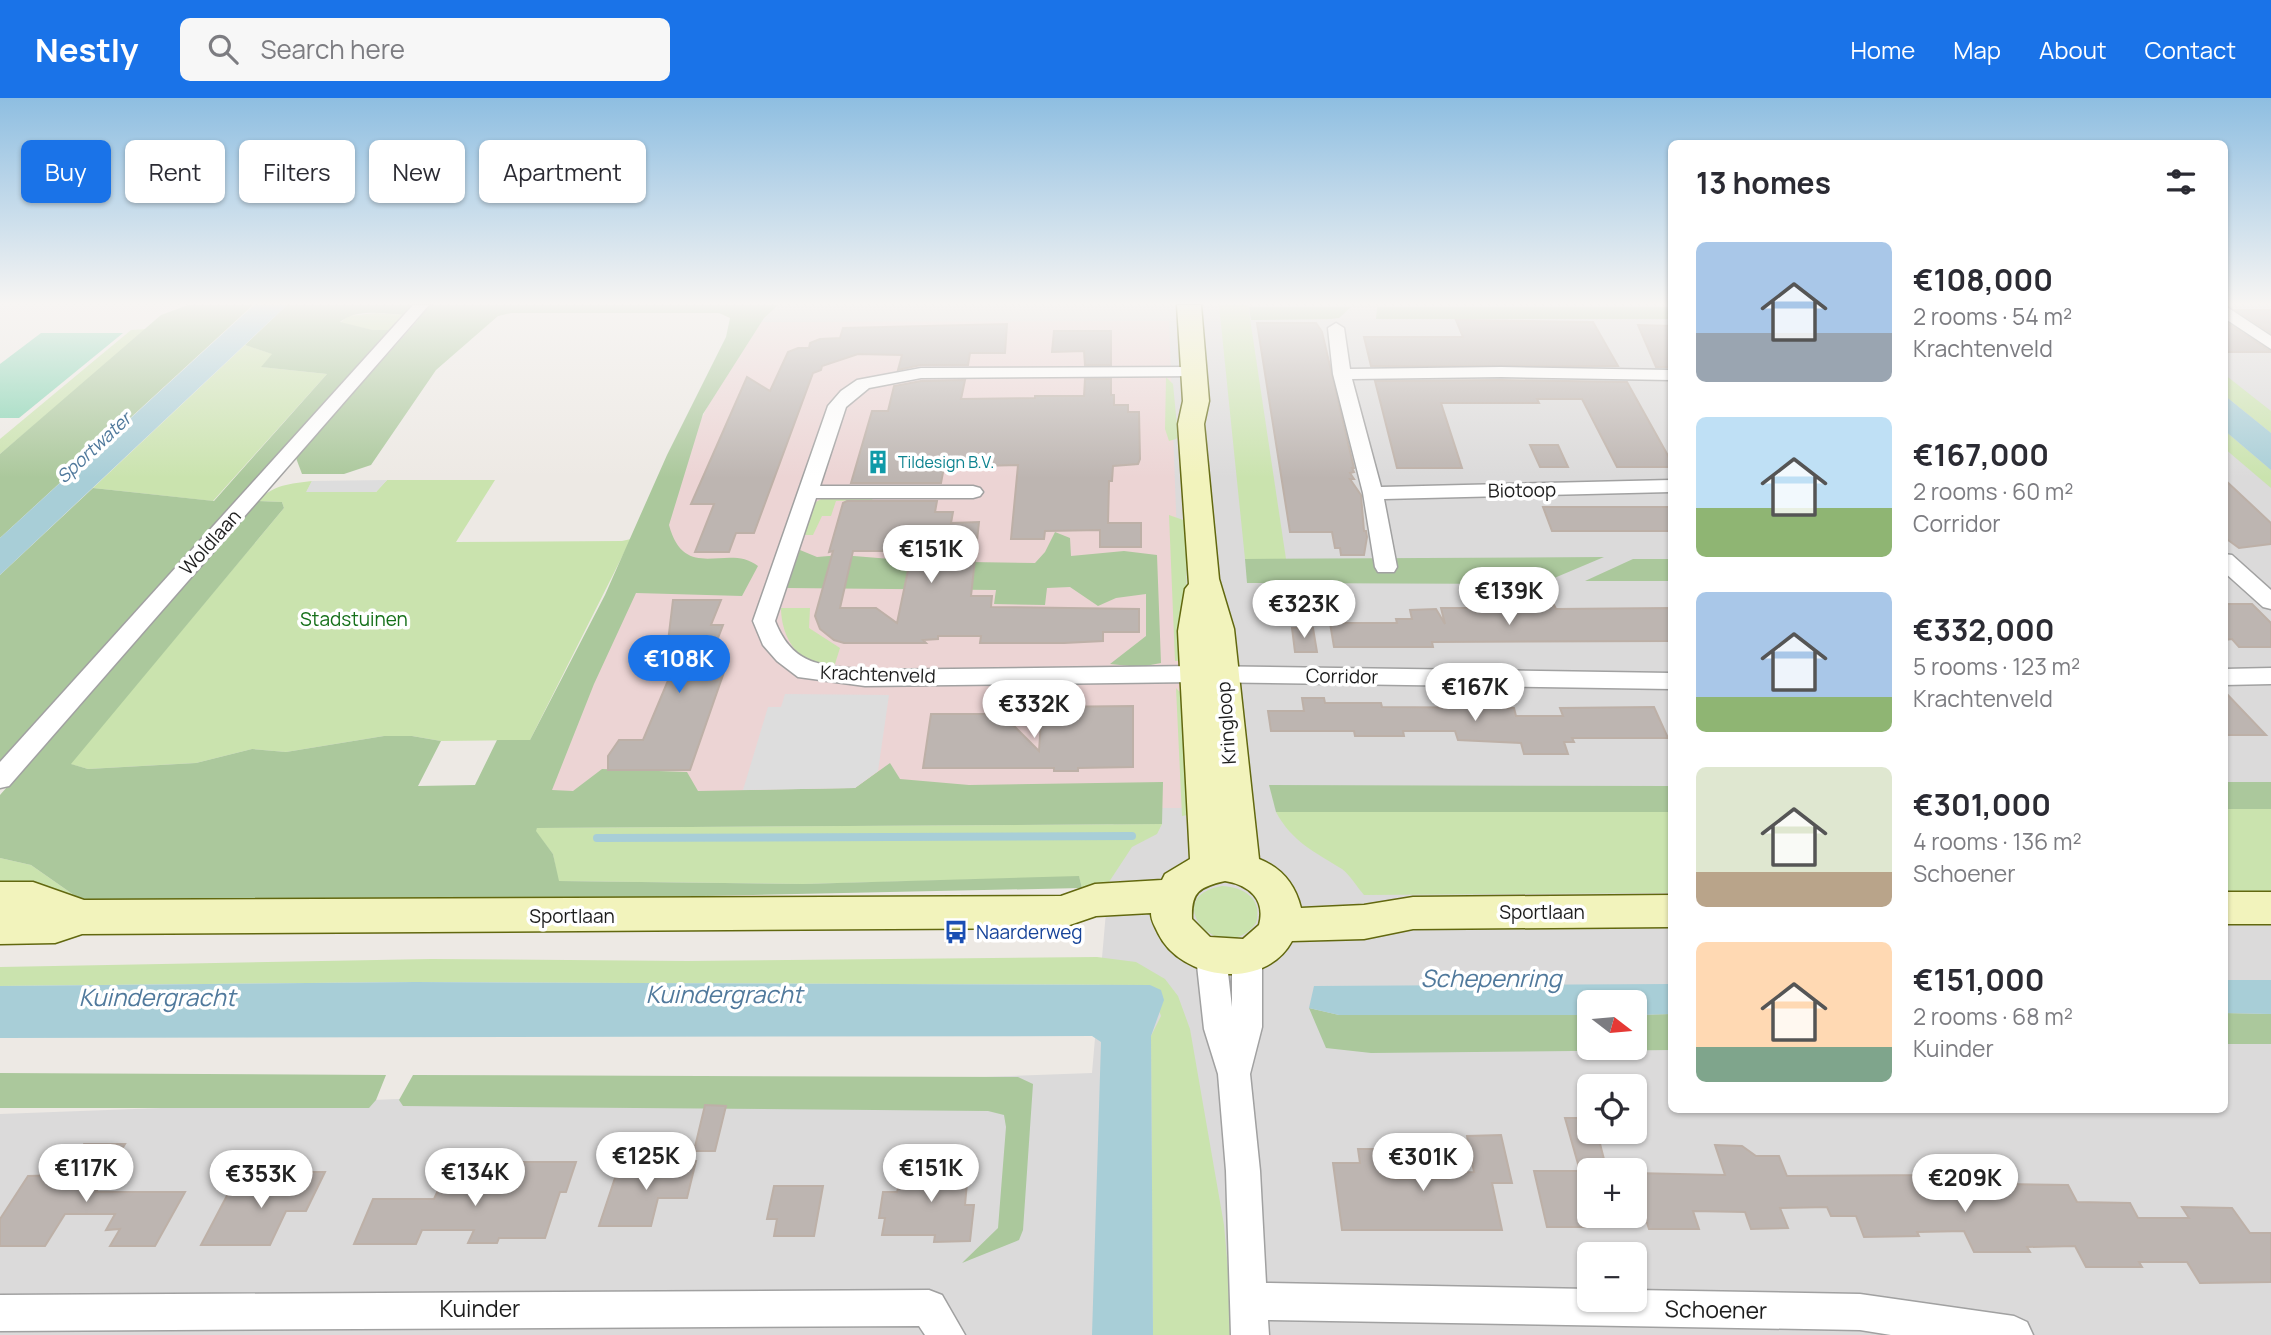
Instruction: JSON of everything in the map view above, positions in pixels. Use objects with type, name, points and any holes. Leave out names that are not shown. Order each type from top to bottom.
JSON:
[{"type":"street","name":"Woldlaan","points":[[0,779],[369,363]]},
{"type":"street","name":"Kringloop","points":[[1183,363],[1185,372]]},
{"type":"street","name":"Kringloop","points":[[1186,363],[1180,401],[1191,424],[1203,579],[1194,631],[1209,674],[1225,868]]},
{"type":"street","points":[[1341,363],[1373,493],[1386,567]]},
{"type":"street","name":"Krachtenveld","points":[[1185,372],[921,373],[863,384],[837,406],[764,621],[771,640],[806,671],[865,678],[1209,674]]},
{"type":"street","points":[[1342,374],[1501,372],[1668,375]]},
{"type":"street","name":"Biotoop","points":[[1373,493],[1668,486]]},
{"type":"street","points":[[808,492],[973,492]]},
{"type":"street","points":[[2228,564],[2271,602]]},
{"type":"street","name":"Corridor","points":[[1209,674],[1668,681]]},
{"type":"street","points":[[2228,677],[2271,676]]},
{"type":"street","points":[[1225,868],[1256,874],[1270,885],[1280,911],[1274,938],[1263,948],[1229,955],[1193,948],[1179,936],[1171,908],[1180,883],[1193,873],[1225,868]]},
{"type":"street","name":"Sportlaan","points":[[0,898],[33,898],[82,917]]},
{"type":"street","name":"Sportlaan","points":[[0,927],[55,926],[82,917],[396,918],[1061,912],[1090,922],[1171,908]]},
{"type":"street","points":[[2228,908],[2271,908]]},
{"type":"street","name":"Sportlaan","points":[[1280,911],[1364,922],[1413,913],[1668,911]]},
{"type":"street","points":[[1229,955],[1219,1029],[1234,1074],[1243,1171],[1249,1318]]},
{"type":"street","name":"Kuinder","points":[[0,1313],[929,1308],[946,1335]]},
{"type":"street","name":"Schoener","points":[[1249,1318],[1860,1312],[2014,1335]]},
{"type":"shaded area","points":[[729,363],[1171,363],[1187,808],[515,808]]},
{"type":"shaded area","points":[[734,363],[1668,363],[1668,1113],[2228,1113],[2228,363],[2271,363],[2271,1335],[0,1335],[0,1114],[1092,1073],[1116,797],[529,801]]},
{"type":"shaded area","points":[[387,480],[376,492],[306,492],[312,481]]},
{"type":"shaded area","points":[[785,694],[889,695],[878,771],[855,788],[743,790],[768,707],[781,707]]},
{"type":"green space","points":[[87,363],[19,418],[0,418],[0,364]]},
{"type":"green space","points":[[92,363],[108,363],[0,454],[0,439]]},
{"type":"green space","points":[[106,363],[190,363],[0,538],[0,454]]},
{"type":"green space","points":[[226,363],[266,363],[262,367],[327,374],[213,501],[93,488]]},
{"type":"green space","points":[[265,363],[364,363],[0,771],[0,575],[93,488],[214,501],[327,374],[261,367]]},
{"type":"green space","points":[[380,363],[444,363],[436,370],[371,465],[344,474],[302,474],[296,458]]},
{"type":"green space","points":[[713,363],[736,363],[703,414],[669,525],[676,543],[685,553],[696,558],[746,560],[758,566],[742,596],[636,593],[594,684],[552,790],[573,791],[602,769],[687,772],[698,791],[855,788],[890,763],[900,779],[969,785],[1163,782],[1162,824],[537,828],[536,831],[553,854],[559,881],[803,884],[1079,876],[1082,888],[560,899],[81,900],[31,865],[0,858],[0,795],[258,501],[282,502],[284,508],[71,764],[88,769],[196,763],[252,749],[286,752],[384,736],[412,736],[441,741],[418,786],[475,785],[497,740],[530,740],[605,595],[667,455]]},
{"type":"green space","points":[[1225,363],[1257,363],[1286,559],[1245,559]]},
{"type":"green space","points":[[1166,377],[1173,384],[1178,436],[1169,441],[1165,429]]},
{"type":"green space","points":[[2228,377],[2271,411],[2271,433],[2228,398]]},
{"type":"green space","points":[[2228,433],[2271,470],[2271,488],[2228,451]]},
{"type":"green space","name":"Stadstuinen","points":[[387,480],[495,480],[456,542],[631,539],[530,740],[441,741],[412,736],[384,736],[286,752],[252,749],[196,763],[88,769],[70,764],[284,508],[282,502],[258,501],[264,495],[283,486],[312,481],[307,491],[376,492]]},
{"type":"green space","points":[[874,497],[872,500],[836,501],[831,516],[822,516],[813,535],[804,535],[816,502],[823,498]]},
{"type":"green space","points":[[1169,515],[1186,521],[1187,660],[1175,661]]},
{"type":"green space","points":[[1055,532],[1070,538],[1071,556],[1124,551],[1157,555],[1161,663],[1140,667],[1110,664],[1146,636],[1146,594],[1116,598],[1098,606],[1070,587],[1047,588],[1045,605],[994,604],[996,590],[787,588],[800,550],[817,557],[841,555],[891,559],[900,544],[907,544],[905,561],[1035,563],[1045,552]]},
{"type":"green space","points":[[1604,557],[1540,584],[1247,583],[1245,559]]},
{"type":"green space","points":[[1633,559],[1668,559],[1668,581],[1585,581]]},
{"type":"green space","points":[[781,608],[810,608],[809,628],[840,648],[834,667],[806,660],[800,655],[784,630]]},
{"type":"green space","points":[[1176,688],[1190,703],[1193,814],[1182,816]]},
{"type":"green space","points":[[2228,782],[2271,782],[2271,809],[2228,809]]},
{"type":"green space","points":[[1269,785],[1668,786],[1668,812],[1276,812]]},
{"type":"green space","points":[[2228,809],[2271,809],[2271,891],[2228,891]]},
{"type":"green space","points":[[1276,812],[1668,812],[1668,893],[1364,895],[1342,869],[1297,839]]},
{"type":"green space","points":[[1162,824],[1157,834],[1132,847],[1109,882],[1082,888],[1079,877],[803,884],[558,881],[553,854],[535,831],[537,828]]},
{"type":"green space","points":[[0,858],[31,865],[81,900],[0,890]]},
{"type":"green space","points":[[1222,886],[1244,892],[1257,907],[1256,923],[1242,935],[1227,939],[1213,935],[1202,926],[1195,915],[1195,903],[1203,893]]},
{"type":"green space","points":[[1097,957],[1136,962],[1165,979],[1178,996],[1190,1029],[1224,1225],[1234,1335],[1153,1335],[1151,1036],[1161,1016],[1150,985],[415,982],[0,986],[0,967],[431,959],[687,961]]},
{"type":"green space","points":[[1309,1008],[1339,1015],[1577,1015],[1577,1051],[1371,1053],[1326,1048]]},
{"type":"green space","points":[[2228,1013],[2271,1014],[2271,1044],[2228,1044]]},
{"type":"green space","points":[[1668,1014],[1668,1050],[1647,1050],[1647,1015]]},
{"type":"green space","points":[[0,1073],[386,1075],[376,1100],[369,1108],[0,1108]]},
{"type":"green space","points":[[413,1075],[1018,1077],[1033,1084],[1023,1230],[1019,1240],[962,1263],[998,1228],[1006,1127],[1004,1115],[988,1111],[403,1106],[399,1100]]},
{"type":"water","points":[[191,363],[226,363],[0,575],[0,538]]},
{"type":"water","points":[[2228,398],[2271,433],[2271,470],[2228,433]]},
{"type":"water","points":[[2228,980],[2271,980],[2271,1014],[2228,1013]]},
{"type":"water","name":"Kuindergracht","points":[[415,982],[1150,985],[1161,990],[1164,1000],[1151,1036],[1153,1335],[1092,1335],[1101,1042],[1092,1036],[0,1038],[0,986]]},
{"type":"water","points":[[1668,984],[1668,1014],[1647,1015],[1647,990],[1577,990],[1577,1015],[1339,1015],[1309,1008],[1314,986]]},
{"type":"building","points":[[783,363],[832,363],[813,373],[754,533],[736,533],[729,552],[695,552],[714,504],[691,504],[747,377],[770,391]]},
{"type":"building","points":[[900,363],[968,363],[968,365],[921,365],[898,370]]},
{"type":"building","points":[[1085,363],[1111,363],[1111,365],[1085,365]]},
{"type":"building","points":[[1263,363],[1329,363],[1354,468],[1354,472],[1350,473],[1354,479],[1350,479],[1361,495],[1364,531],[1367,537],[1364,555],[1341,555],[1340,548],[1335,548],[1332,532],[1290,532]]},
{"type":"building","points":[[1370,363],[1616,363],[1618,366],[1371,366]]},
{"type":"building","points":[[1654,363],[1668,363],[1668,367],[1656,367]]},
{"type":"building","points":[[1085,379],[1111,379],[1114,405],[1128,405],[1128,412],[1139,412],[1140,459],[1138,464],[1113,466],[1112,481],[1109,481],[1108,523],[1141,523],[1141,547],[1100,547],[1100,530],[1045,531],[1044,539],[1011,539],[1018,465],[944,467],[941,483],[851,483],[872,411],[888,411],[894,386],[921,381],[965,380],[961,399],[1035,398],[1084,396]]},
{"type":"building","points":[[1375,381],[1627,382],[1668,456],[1668,467],[1617,467],[1582,399],[1537,399],[1539,403],[1441,403],[1462,468],[1397,468]]},
{"type":"building","points":[[1530,445],[1558,445],[1568,467],[1540,467]]},
{"type":"building","points":[[2228,483],[2271,523],[2271,544],[2239,548],[2228,540]]},
{"type":"building","points":[[937,501],[935,512],[953,512],[951,523],[979,522],[971,596],[992,596],[991,607],[1139,609],[1139,632],[1103,632],[1103,641],[1064,643],[980,643],[981,636],[938,636],[938,639],[923,640],[926,643],[844,643],[834,640],[820,629],[815,616],[843,503]],"holes":[[[853,551],[912,551],[897,623],[876,608],[840,608]]]},
{"type":"building","points":[[1543,507],[1668,507],[1668,531],[1552,531]]},
{"type":"building","points":[[673,600],[721,600],[711,625],[723,625],[705,672],[724,672],[690,770],[608,770],[608,756],[619,740],[643,740],[675,664],[668,642]]},
{"type":"building","points":[[2228,604],[2252,604],[2271,623],[2271,647],[2239,647],[2232,639],[2228,640]]},
{"type":"building","points":[[1529,605],[1554,605],[1556,609],[1668,608],[1668,641],[1432,642],[1433,647],[1334,647],[1330,623],[1397,623],[1396,619],[1412,619],[1410,610],[1436,609],[1445,624],[1441,608],[1530,608]]},
{"type":"building","points":[[1292,628],[1313,628],[1317,652],[1295,652]]},
{"type":"building","points":[[2228,695],[2266,735],[2228,735]]},
{"type":"building","points":[[1302,698],[1324,698],[1325,703],[1381,703],[1382,707],[1514,708],[1516,716],[1563,716],[1560,708],[1654,707],[1668,738],[1572,738],[1574,742],[1564,742],[1568,754],[1524,754],[1521,743],[1458,740],[1455,731],[1403,731],[1404,736],[1355,736],[1354,731],[1271,731],[1268,711],[1304,711]]},
{"type":"building","points":[[1133,706],[1133,767],[1078,768],[1078,771],[1054,771],[1054,768],[923,768],[931,714],[1002,714],[1039,751],[1042,707]]},
{"type":"building","points":[[705,1105],[726,1106],[715,1151],[694,1151]]},
{"type":"building","points":[[1565,1118],[1577,1118],[1577,1144],[1600,1144],[1604,1158],[1577,1158],[1577,1160]]},
{"type":"building","points":[[1501,1135],[1512,1183],[1492,1183],[1502,1230],[1342,1230],[1333,1163],[1360,1163],[1358,1149],[1385,1149],[1391,1179],[1449,1179],[1448,1173],[1474,1172],[1467,1136]]},
{"type":"building","points":[[84,1144],[125,1144],[96,1192],[185,1192],[155,1246],[110,1246],[120,1229],[106,1230],[115,1214],[65,1214],[45,1246],[0,1246],[0,1219],[28,1176],[64,1175]]},
{"type":"building","points":[[1715,1145],[1742,1146],[1756,1156],[1779,1156],[1787,1176],[1929,1175],[1926,1170],[1996,1169],[2004,1184],[2068,1185],[2077,1202],[2130,1203],[2138,1218],[2189,1218],[2182,1207],[2232,1208],[2250,1233],[2271,1233],[2271,1282],[2200,1283],[2187,1262],[2139,1262],[2142,1267],[2086,1267],[2075,1246],[2027,1247],[2030,1252],[1974,1252],[1964,1231],[1917,1232],[1919,1236],[1864,1237],[1856,1216],[1831,1216],[1827,1207],[1780,1208],[1788,1228],[1751,1229],[1745,1212],[1693,1211],[1699,1229],[1649,1229],[1647,1173],[1725,1175]]},
{"type":"building","points":[[926,1160],[969,1160],[965,1205],[974,1205],[970,1241],[934,1242],[935,1235],[882,1235],[885,1218],[879,1218],[883,1192],[897,1192],[901,1178],[924,1178]]},
{"type":"building","points":[[634,1161],[696,1161],[687,1198],[658,1198],[651,1226],[599,1226],[616,1175],[630,1175]]},
{"type":"building","points":[[502,1162],[576,1162],[566,1192],[560,1192],[545,1238],[499,1238],[497,1243],[468,1243],[474,1230],[422,1230],[416,1244],[354,1244],[373,1199],[434,1199],[440,1186],[493,1186]]},
{"type":"building","points":[[1534,1171],[1577,1171],[1577,1227],[1547,1227]]},
{"type":"building","points":[[281,1172],[325,1172],[306,1211],[286,1211],[270,1245],[201,1245],[231,1188],[273,1188]]},
{"type":"building","points":[[774,1186],[823,1186],[814,1236],[774,1236],[777,1219],[767,1219]]},
{"type":"waterway","points":[[597,838],[1132,836]]},
{"type":"place","name":"Tildesign B.V.","points":[[878,462]]},
{"type":"place","name":"Naarderweg","points":[[956,932]]},
{"type":"water label","name":"Sportwater","points":[[94,448]]},
{"type":"water label","name":"Schepenring","points":[[1491,979]]}]
